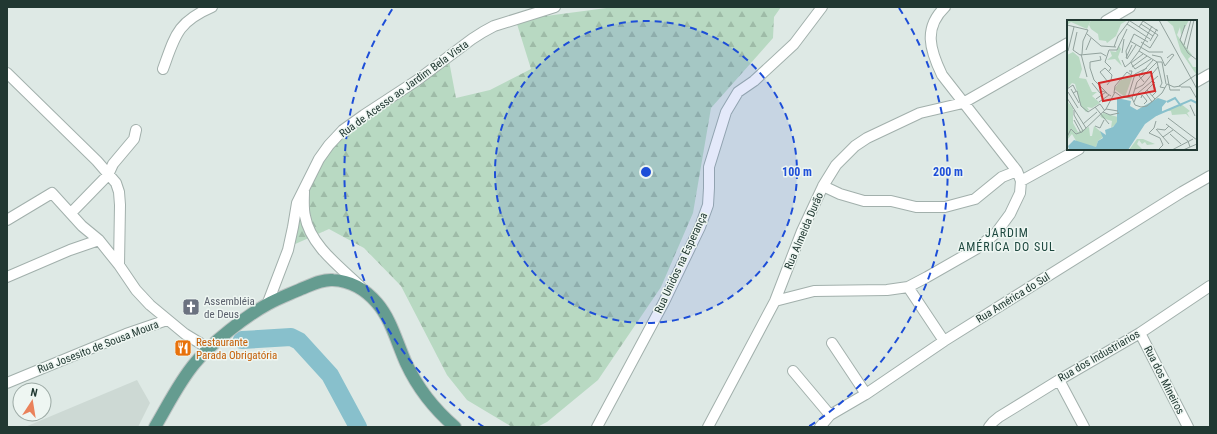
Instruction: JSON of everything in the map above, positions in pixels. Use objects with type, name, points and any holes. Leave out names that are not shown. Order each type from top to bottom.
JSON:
[{"type":"main road","points":[[155,427],[194,363],[208,348],[236,326],[267,305],[319,282],[332,280],[349,282],[362,288],[378,303],[388,320],[416,383],[430,403],[455,427]]},
{"type":"street","name":"Rua de Acesso ao Jardim Bela Vista","points":[[267,305],[288,250],[296,203],[319,159],[329,145],[343,130],[416,81],[472,39],[494,26],[534,10],[555,7]]},
{"type":"street","name":"Rua Unidos na Esperança","points":[[597,427],[664,302],[700,227],[708,205],[709,166],[726,112],[738,92],[754,80],[794,44],[822,7]]},
{"type":"street","points":[[775,301],[814,291],[887,290],[908,287],[976,249],[996,233],[1015,204],[1020,194],[1019,176],[942,75],[935,61],[930,38],[932,26],[936,17],[945,7]]},
{"type":"street","points":[[1108,20],[1130,7]]},
{"type":"street","points":[[163,69],[171,45],[185,22],[208,8]]},
{"type":"street","name":"Rua Almeida Durão","points":[[708,427],[775,301],[802,231],[823,186],[836,166],[855,146],[866,138],[920,113],[964,103],[1067,44]]},
{"type":"street","points":[[7,73],[97,161],[116,184],[119,192],[120,232],[118,265]]},
{"type":"street","points":[[1197,81],[1210,74]]},
{"type":"street","points":[[71,213],[108,175],[113,164],[134,139],[136,130]]},
{"type":"street","points":[[823,186],[840,194],[864,201],[891,202],[916,207],[945,207],[975,199],[1002,177],[1019,176],[1077,150]]},
{"type":"street","name":"Rua América do Sul","points":[[820,427],[830,415],[866,394],[944,341],[1210,176]]},
{"type":"street","name":"Rua de Acesso ao Jardim Bela Vista","points":[[304,188],[305,216],[310,231],[321,247],[362,288]]},
{"type":"street","points":[[7,220],[52,193],[82,226],[99,240],[136,290],[167,320],[185,334],[208,348]]},
{"type":"street","points":[[7,277],[70,250],[99,240]]},
{"type":"street","name":"Rua dos Industriarios","points":[[989,427],[999,417],[1140,333],[1210,286]]},
{"type":"street","points":[[908,287],[944,341]]},
{"type":"street","name":"Rua Josesito de Sousa Moura","points":[[7,383],[126,334],[167,320]]},
{"type":"street","name":"Rua dos Mineiros","points":[[1140,333],[1188,427]]},
{"type":"street","points":[[832,343],[866,394]]},
{"type":"street","points":[[793,371],[830,415]]},
{"type":"street","points":[[1059,380],[1084,427]]},
{"type":"shaded area","points":[[137,380],[150,403],[138,427],[25,427],[37,422],[52,422],[52,416]]},
{"type":"green space","points":[[614,7],[781,7],[774,17],[773,38],[711,108],[693,213],[661,287],[598,380],[547,422],[537,427],[512,427],[467,400],[447,375],[401,286],[364,248],[329,229],[293,245],[305,195],[323,162],[338,141],[391,101],[419,86],[449,61],[456,98],[490,90],[531,69],[517,24],[531,18]]},
{"type":"waterway","points":[[242,340],[291,337],[299,341],[330,375],[358,427]]},
{"type":"place","name":"Assembléia de Deus","points":[[191,307]]},
{"type":"place","name":"Restaurante Parada Obrigatória","points":[[183,348]]},
{"type":"district","name":"JARDIM AMÉRICA DO SUL","points":[[1007,240]]}]
